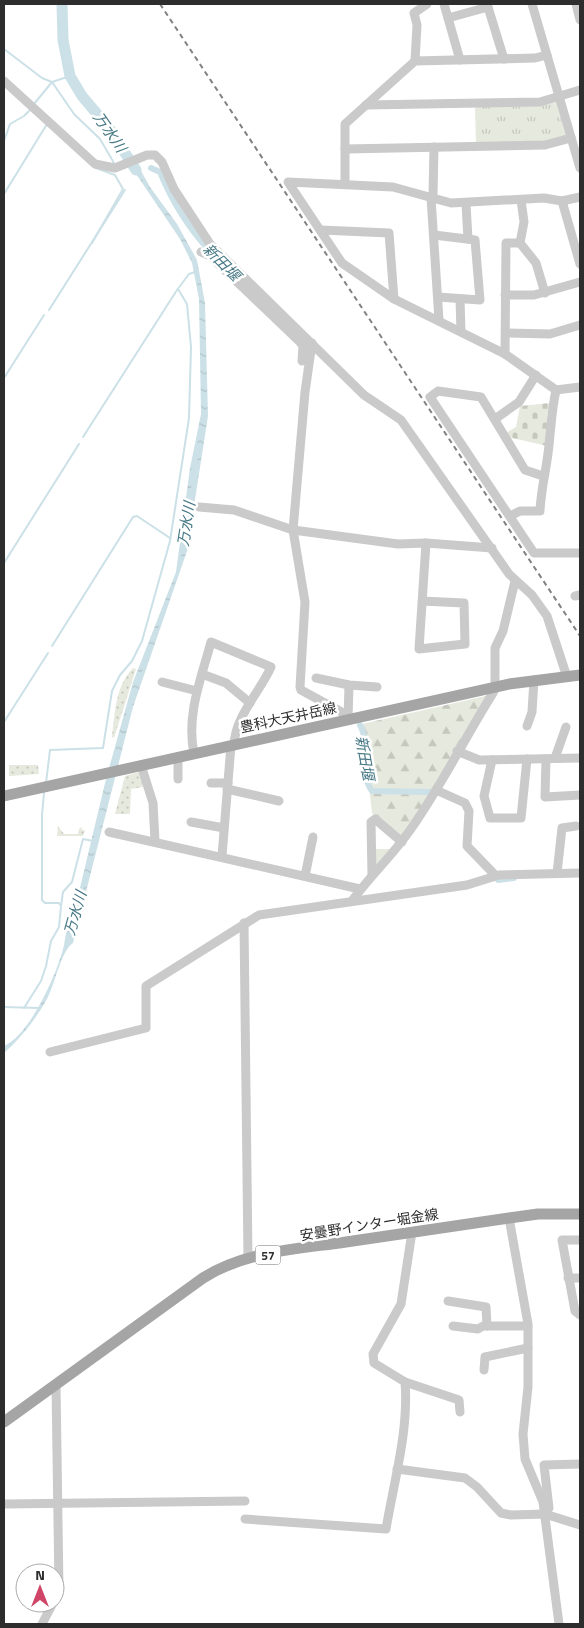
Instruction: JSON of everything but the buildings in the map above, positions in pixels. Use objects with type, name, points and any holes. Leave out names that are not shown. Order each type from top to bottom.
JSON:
[{"type":"main road","name":"豊科大天井岳線","points":[[4,796],[347,718],[534,680],[580,675]]},
{"type":"main road","name":"安曇野インター堀金線","points":[[4,1422],[203,1278],[231,1263],[248,1258],[508,1218],[538,1214],[580,1214]]},
{"type":"street","points":[[415,61],[418,26],[414,13],[427,4]]},
{"type":"street","points":[[444,4],[460,60]]},
{"type":"street","points":[[532,4],[580,168]]},
{"type":"street","points":[[576,4],[580,20]]},
{"type":"street","points":[[448,18],[488,5],[504,60]]},
{"type":"street","points":[[345,184],[345,124],[415,61],[504,60],[535,58],[547,55]]},
{"type":"street","points":[[4,81],[95,164],[115,168],[142,157],[155,156],[162,162],[174,189],[210,244],[308,349],[293,530],[305,602],[300,687],[301,690],[347,718],[349,686]]},
{"type":"street","points":[[366,105],[540,102],[580,90]]},
{"type":"street","points":[[345,149],[545,144],[571,138]]},
{"type":"street","points":[[434,147],[433,195],[431,198],[439,320]]},
{"type":"street","points":[[580,197],[562,201],[544,198],[466,204],[451,203],[393,187],[288,182],[342,263],[394,300],[422,315],[439,320],[505,354],[556,390],[580,387]]},
{"type":"street","points":[[521,200],[524,222],[520,243],[536,263],[545,293]]},
{"type":"street","points":[[562,201],[580,264]]},
{"type":"street","points":[[466,204],[468,239]]},
{"type":"street","points":[[321,230],[389,233],[394,300]]},
{"type":"street","points":[[434,235],[474,240],[480,300],[438,297]]},
{"type":"street","points":[[505,354],[506,243],[520,243]]},
{"type":"street","points":[[201,252],[210,256],[308,349],[364,396],[401,420],[514,581],[532,595],[547,616],[567,677]]},
{"type":"street","points":[[505,295],[545,293],[580,282]]},
{"type":"street","points":[[460,299],[462,332]]},
{"type":"street","points":[[506,333],[550,334],[580,325]]},
{"type":"street","points":[[494,419],[519,402],[536,375]]},
{"type":"street","points":[[510,516],[520,511],[540,511],[543,476],[556,390]]},
{"type":"street","points":[[543,476],[525,470],[480,397],[438,392],[430,397],[534,552],[580,553]]},
{"type":"street","points":[[199,507],[234,510],[282,528],[293,530],[398,544],[426,543],[492,548]]},
{"type":"street","points":[[422,602],[464,603],[464,644],[419,649],[422,602],[426,543]]},
{"type":"street","points":[[352,901],[360,889],[402,842],[436,790],[495,688],[495,648],[503,631],[514,581]]},
{"type":"street","points":[[194,754],[192,739],[193,706],[211,642],[271,667],[234,736],[222,856]]},
{"type":"street","points":[[202,674],[226,683],[250,703]]},
{"type":"street","points":[[316,678],[349,686],[377,687]]},
{"type":"street","points":[[528,726],[532,712],[534,680]]},
{"type":"street","points":[[162,682],[197,690]]},
{"type":"street","points":[[566,728],[550,759],[545,797],[580,795]]},
{"type":"street","points":[[457,751],[479,760],[580,758]]},
{"type":"street","points":[[178,757],[178,779]]},
{"type":"street","points":[[492,760],[484,796],[490,818],[521,818],[527,759]]},
{"type":"street","points":[[141,765],[153,804],[155,841]]},
{"type":"street","points":[[211,783],[279,801]]},
{"type":"street","points":[[436,790],[465,803],[469,811],[467,846],[496,875]]},
{"type":"street","points":[[372,875],[371,822],[375,819],[402,842]]},
{"type":"street","points":[[191,822],[224,828]]},
{"type":"street","points":[[558,873],[562,828],[576,826]]},
{"type":"street","points":[[109,832],[222,856],[360,889]]},
{"type":"street","points":[[305,876],[313,837]]},
{"type":"street","points":[[50,1052],[146,1028],[146,986],[259,915],[467,884],[496,875],[580,873]]},
{"type":"street","points":[[244,923],[248,1258]]},
{"type":"street","points":[[508,1218],[528,1326],[523,1434],[527,1469],[543,1502],[547,1515]]},
{"type":"street","points":[[412,1232],[401,1304],[373,1354],[374,1363],[405,1382],[459,1400],[460,1412]]},
{"type":"street","points":[[580,1240],[562,1240],[575,1311],[580,1315]]},
{"type":"street","points":[[568,1278],[580,1278]]},
{"type":"street","points":[[448,1302],[486,1307],[487,1326]]},
{"type":"street","points":[[453,1326],[478,1329],[487,1326],[528,1326]]},
{"type":"street","points":[[484,1370],[485,1357],[528,1348]]},
{"type":"street","points":[[245,1519],[386,1529],[397,1469],[406,1397],[405,1382]]},
{"type":"street","points":[[56,1385],[59,1563]]},
{"type":"street","points":[[559,1624],[543,1469],[544,1465],[580,1464]]},
{"type":"street","points":[[397,1469],[465,1478],[477,1487],[501,1513],[511,1515],[547,1515],[580,1525]]},
{"type":"street","points":[[527,1469],[543,1469]]},
{"type":"street","points":[[4,1504],[245,1501]]},
{"type":"green space","points":[[556,102],[566,136],[545,141],[476,143],[475,107],[541,106]]},
{"type":"green space","points":[[550,403],[547,416],[547,446],[508,437],[506,433],[516,427],[520,406]]},
{"type":"green space","points":[[133,668],[136,669],[114,738],[112,737],[119,692],[127,675]]},
{"type":"green space","points":[[490,695],[402,838],[372,813],[362,724]]},
{"type":"green space","points":[[9,765],[38,765],[39,774],[9,776]]},
{"type":"green space","points":[[140,772],[143,787],[131,789],[130,814],[115,814],[125,776]]},
{"type":"green space","points":[[58,826],[64,834],[78,834],[79,829],[82,827],[82,830],[85,830],[83,836],[57,836]]},
{"type":"green space","points":[[374,849],[390,849],[377,865],[375,865]]},
{"type":"water","points":[[136,162],[150,187],[177,224],[197,260],[205,303],[208,416],[187,551],[133,707],[73,943],[65,953],[43,1006],[22,1035],[4,1053],[4,1046],[14,1040],[33,1016],[49,986],[61,957],[68,927],[73,917],[106,779],[133,682],[176,572],[190,468],[201,414],[199,299],[192,263],[180,239],[130,165]]},
{"type":"waterway","name":"万水川","points":[[62,4],[63,40],[70,76],[82,96],[109,128],[136,170]]},
{"type":"waterway","points":[[4,49],[42,78],[52,82],[74,114],[100,139],[114,163]]},
{"type":"waterway","points":[[34,104],[52,82],[70,76]]},
{"type":"waterway","points":[[4,141],[10,124],[30,110]]},
{"type":"waterway","points":[[4,194],[47,124]]},
{"type":"waterway","points":[[92,243],[123,189],[115,175],[96,168]]},
{"type":"waterway","name":"新田堰","points":[[151,168],[160,172],[170,195],[183,217],[216,257]]},
{"type":"waterway","points":[[49,310],[125,190]]},
{"type":"waterway","points":[[83,437],[177,290],[189,274],[195,272]]},
{"type":"waterway","points":[[46,783],[50,750],[103,748],[112,691],[120,675],[132,661],[142,641],[170,541],[189,418],[191,347],[187,304],[178,289]]},
{"type":"waterway","points":[[4,378],[44,315]]},
{"type":"waterway","points":[[4,563],[79,444]]},
{"type":"waterway","points":[[52,646],[133,517],[137,516],[170,538]]},
{"type":"waterway","points":[[4,722],[48,653]]},
{"type":"waterway","name":"新田堰","points":[[360,725],[365,741],[366,775],[372,791],[431,792]]},
{"type":"waterway","points":[[24,1008],[41,981],[51,941],[59,927],[61,906],[59,903],[45,903],[42,900],[42,815],[44,793]]},
{"type":"waterway","points":[[61,906],[63,892],[72,882],[83,839],[93,841]]},
{"type":"waterway","name":"新田堰","points":[[498,880],[514,878]]},
{"type":"waterway","points":[[4,1007],[39,1008]]},
{"type":"railway","points":[[160,4],[580,636]]}]
